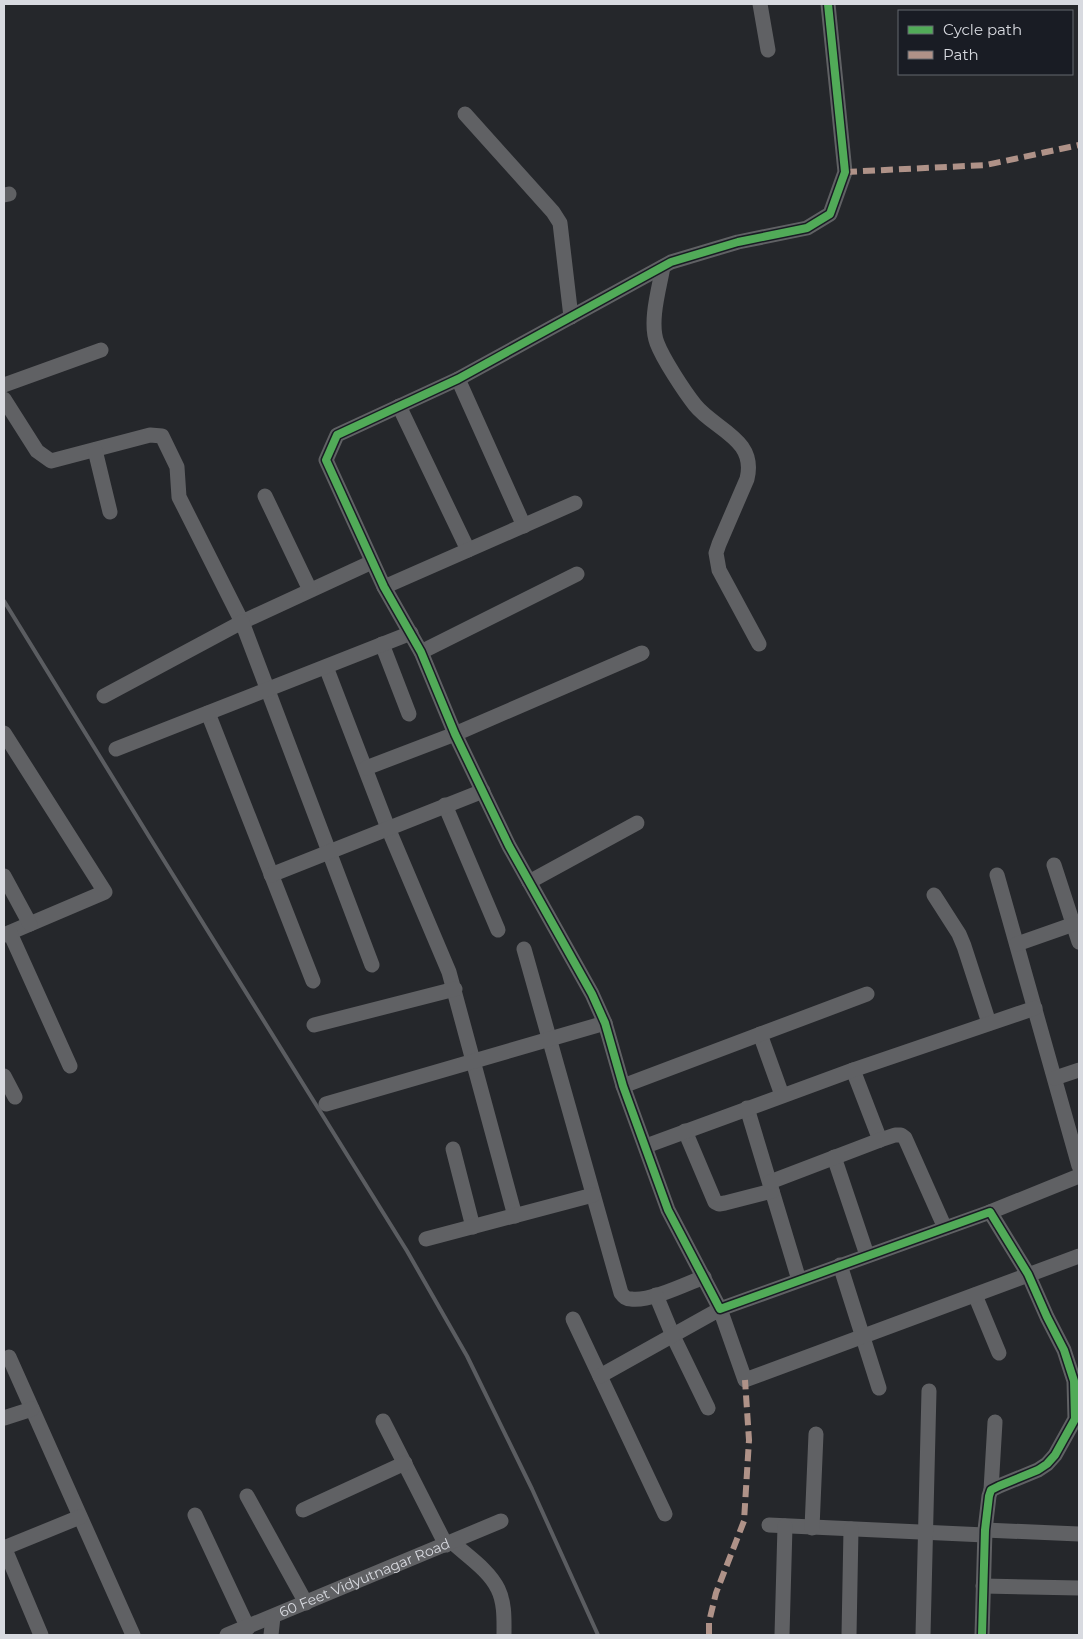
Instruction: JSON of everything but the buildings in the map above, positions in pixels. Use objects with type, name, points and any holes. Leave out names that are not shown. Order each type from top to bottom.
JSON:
[{"type":"street","points":[[760,4],[768,50]]},
{"type":"street","points":[[828,4],[845,172],[830,214],[807,228],[738,242],[671,262],[458,379],[337,435],[326,460],[384,587],[421,652],[455,734],[509,846],[592,994],[605,1023],[623,1086],[668,1210],[720,1309],[745,1380],[1079,1256]]},
{"type":"street","points":[[465,114],[553,212],[560,223],[571,317]]},
{"type":"street","points":[[662,267],[654,320],[654,330],[662,355],[696,406],[738,442],[748,458],[749,469],[747,479],[719,544],[716,561],[759,644]]},
{"type":"street","points":[[4,386],[101,350]]},
{"type":"street","points":[[458,379],[524,526]]},
{"type":"street","points":[[4,399],[8,416],[36,451],[51,461],[150,434],[162,436],[177,467],[179,497],[242,622],[372,965]]},
{"type":"street","points":[[399,406],[468,550]]},
{"type":"street","points":[[95,450],[110,512]]},
{"type":"street","points":[[265,496],[310,590]]},
{"type":"street","points":[[384,587],[575,503]]},
{"type":"street","points":[[104,696],[242,622],[372,562]]},
{"type":"street","points":[[421,652],[578,574]]},
{"type":"street","points":[[116,749],[411,633]]},
{"type":"street","points":[[382,644],[409,714]]},
{"type":"street","points":[[366,768],[455,734],[642,653]]},
{"type":"street","points":[[326,667],[388,828],[444,957],[455,989],[472,1062],[515,1216]]},
{"type":"street","points":[[208,713],[313,981]]},
{"type":"street","points":[[4,733],[105,892],[7,934],[70,1066]]},
{"type":"street","points":[[271,875],[483,791]]},
{"type":"street","points":[[445,805],[498,930]]},
{"type":"street","points":[[529,882],[637,823]]},
{"type":"street","points":[[1054,866],[1079,942]]},
{"type":"street","points":[[997,874],[1079,1166]]},
{"type":"street","points":[[4,876],[30,924]]},
{"type":"street","points":[[934,895],[959,934],[989,1023]]},
{"type":"street","points":[[1017,944],[1074,924]]},
{"type":"street","points":[[524,949],[621,1293],[628,1299],[633,1300],[656,1295],[704,1277]]},
{"type":"street","points":[[314,1025],[455,989]]},
{"type":"street","points":[[623,1086],[867,994]]},
{"type":"street","points":[[646,1146],[782,1095],[1035,1008]]},
{"type":"street","points":[[326,1104],[605,1023]]},
{"type":"street","points":[[760,1034],[782,1095]]},
{"type":"street","points":[[853,1070],[880,1140]]},
{"type":"street","points":[[1055,1078],[1079,1070]]},
{"type":"street","points":[[4,1076],[15,1097]]},
{"type":"street","points":[[747,1108],[799,1280]]},
{"type":"street","points":[[685,1131],[715,1202],[719,1204],[725,1204],[771,1186],[834,1157],[895,1135],[901,1135],[905,1138],[945,1228]]},
{"type":"street","points":[[453,1149],[472,1227]]},
{"type":"street","points":[[834,1157],[867,1255]]},
{"type":"street","points":[[600,1376],[720,1309],[990,1212],[1079,1176]]},
{"type":"street","points":[[426,1239],[593,1195]]},
{"type":"street","points":[[990,1212],[1028,1274],[1064,1350],[1074,1381],[1075,1419],[1055,1455],[1047,1464],[1038,1470],[991,1490]]},
{"type":"street","points":[[840,1265],[879,1388]]},
{"type":"street","points":[[656,1295],[673,1336],[708,1408]]},
{"type":"street","points":[[974,1295],[999,1353]]},
{"type":"street","points":[[574,1318],[665,1514]]},
{"type":"street","points":[[8,1357],[133,1635]]},
{"type":"street","points":[[922,1635],[929,1390]]},
{"type":"street","points":[[4,1418],[32,1409]]},
{"type":"street","points":[[383,1421],[449,1544],[486,1572],[498,1589],[503,1613],[504,1635]]},
{"type":"street","points":[[982,1635],[985,1532],[991,1490],[995,1422]]},
{"type":"street","points":[[812,1528],[816,1434]]},
{"type":"street","points":[[303,1510],[405,1463]]},
{"type":"street","points":[[247,1496],[306,1603]]},
{"type":"street","points":[[195,1515],[248,1628]]},
{"type":"street","points":[[41,1635],[4,1548],[80,1517]]},
{"type":"street","name":"60 Feet Vidyutnagar Road","points":[[228,1635],[501,1521]]},
{"type":"street","points":[[769,1525],[926,1532],[1079,1534]]},
{"type":"street","points":[[782,1635],[785,1526]]},
{"type":"street","points":[[849,1635],[851,1529]]},
{"type":"street","points":[[983,1586],[1079,1588]]},
{"type":"street","points":[[271,1635],[273,1617]]},
{"type":"railway","points":[[4,601],[407,1251],[467,1356],[532,1489],[598,1635]]},
{"type":"marked path","points":[[845,172],[986,165],[1079,145]]},
{"type":"marked path","points":[[709,1635],[709,1622],[716,1593],[744,1521],[749,1440],[745,1380]]},
{"type":"cycle path","points":[[828,4],[845,172],[830,214],[807,228],[738,242],[671,262],[458,379],[337,435],[326,460],[384,587],[421,652],[455,734],[509,846],[592,994],[605,1023],[623,1086],[668,1210],[720,1309],[990,1212],[1028,1274],[1064,1350],[1074,1381],[1075,1419],[1055,1455],[1047,1464],[1038,1470],[991,1490],[985,1530],[982,1635]]}]
